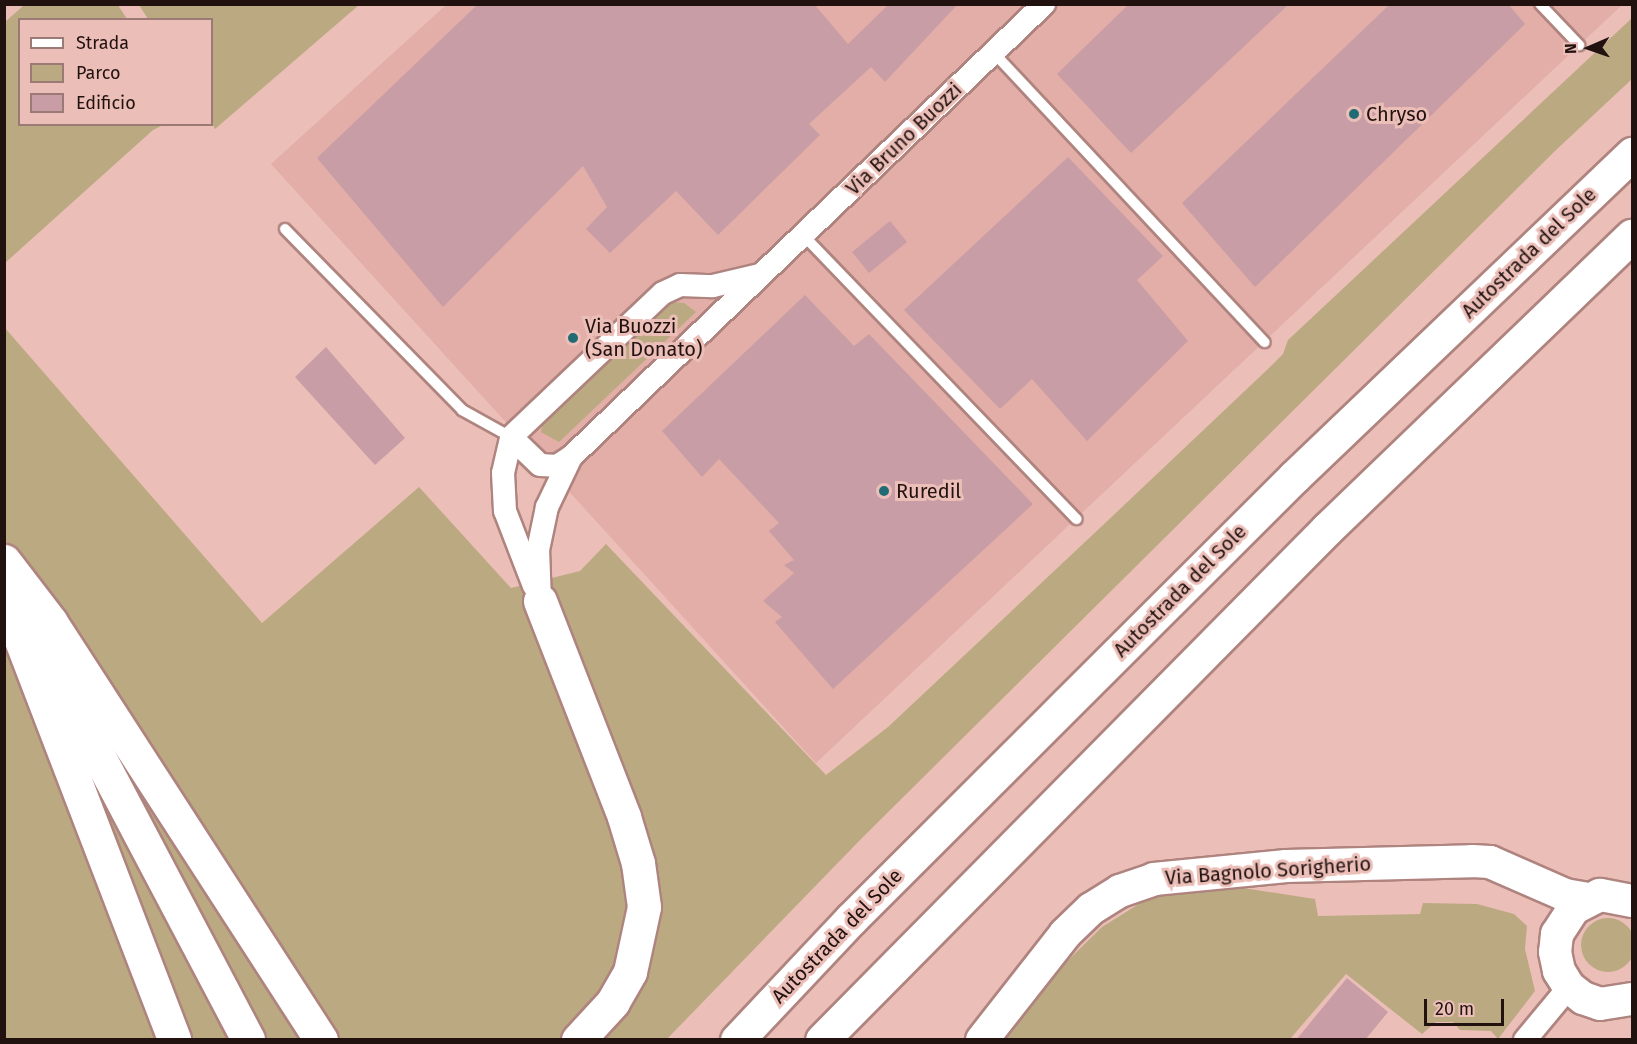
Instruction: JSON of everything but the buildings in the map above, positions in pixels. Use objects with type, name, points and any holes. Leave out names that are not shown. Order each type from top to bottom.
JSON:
[{"type":"highway","name":"Autostrada del Sole","points":[[737,1040],[851,919],[1294,477],[1632,154]]},
{"type":"highway","points":[[822,1040],[1327,529],[1632,236]]},
{"type":"highway","points":[[4,561],[56,630],[321,1040]]},
{"type":"highway","points":[[4,577],[248,1040]]},
{"type":"highway","points":[[4,596],[174,1040]]},
{"type":"highway","points":[[540,601],[624,817],[638,863],[644,907],[630,972],[613,1002],[578,1040]]},
{"type":"street","name":"Via Bruno Buozzi","points":[[540,601],[538,550],[547,507],[571,457],[1044,4]]},
{"type":"street","name":"Via Bruno Buozzi","points":[[511,437],[663,293],[680,285],[728,284],[764,274]]},
{"type":"street","points":[[689,286],[698,290],[709,305],[709,323],[704,332]]},
{"type":"street","points":[[511,437],[540,465],[557,466],[571,457]]},
{"type":"street","points":[[511,437],[503,473],[505,511],[540,601]]},
{"type":"street","name":"Via Bagnolo Sorigherio","points":[[982,1040],[1065,934],[1091,909],[1120,891],[1154,879],[1286,866],[1472,861],[1505,868],[1545,887],[1587,899]]},
{"type":"street","points":[[1545,887],[1557,934],[1557,962],[1569,987],[1600,1004],[1632,999]]},
{"type":"street","points":[[1557,934],[1574,908],[1587,899],[1613,895],[1630,898]]},
{"type":"street","points":[[1525,1040],[1569,987]]},
{"type":"lane","points":[[1540,4],[1579,45]]},
{"type":"lane","points":[[994,53],[1264,342]]},
{"type":"lane","points":[[285,229],[462,410],[511,437]]},
{"type":"lane","points":[[804,236],[1076,519]]},
{"type":"shaded area","points":[[446,5],[1622,5],[816,763],[271,164]]},
{"type":"green space","points":[[24,5],[118,5],[126,18],[18,18],[18,126],[161,126],[153,130],[5,263],[5,22]]},
{"type":"green space","points":[[139,5],[359,5],[215,129],[213,125],[213,18],[147,18]]},
{"type":"green space","points":[[1632,18],[1632,79],[1555,151],[862,838],[667,1039],[5,1039],[5,328],[262,623],[419,487],[511,588],[580,571],[606,544],[826,775],[888,727],[1269,368],[1283,354],[1288,340]]},
{"type":"green space","points":[[669,302],[684,303],[696,312],[559,442],[541,432],[543,422]]},
{"type":"green space","points":[[1237,887],[1315,899],[1318,916],[1420,914],[1423,903],[1477,904],[1514,914],[1527,926],[1525,949],[1535,991],[1498,1039],[1491,1031],[1460,1030],[1453,1022],[1436,1022],[1422,1034],[1346,974],[1290,1039],[1001,1040],[1050,978],[1102,927],[1142,902],[1177,891]]},
{"type":"green space","points":[[1603,918],[1613,918],[1627,926],[1633,935],[1635,945],[1633,955],[1627,964],[1613,972],[1603,972],[1586,960],[1581,950],[1581,940],[1593,923]]},
{"type":"place","name":"Chryso","points":[[1354,114]]},
{"type":"place","name":"Via Buozzi (San Donato)","points":[[573,338]]},
{"type":"place","name":"Ruredil","points":[[884,491]]}]
